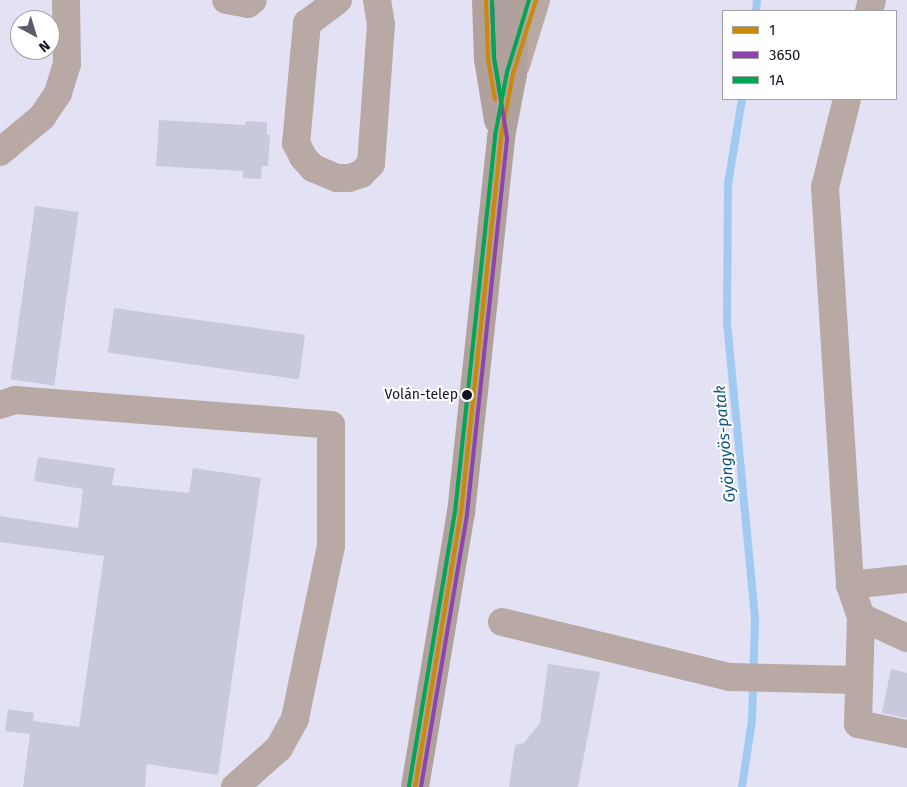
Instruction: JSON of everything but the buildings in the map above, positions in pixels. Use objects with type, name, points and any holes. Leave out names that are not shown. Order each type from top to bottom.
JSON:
[{"type":"main road","points":[[486,0],[488,59],[501,136]]},
{"type":"main road","points":[[415,787],[461,513],[501,136],[513,74],[514,0]]},
{"type":"street","points":[[0,152],[42,117],[58,93],[67,64],[66,0]]},
{"type":"street","points":[[226,0],[248,4],[253,0]]},
{"type":"street","points":[[338,0],[307,23],[296,143],[303,157],[313,168],[337,178],[350,178],[361,174],[371,164],[381,25],[377,0]]},
{"type":"street","points":[[513,74],[536,0]]},
{"type":"street","points":[[847,100],[825,186],[850,585],[861,617],[858,724],[907,734]]},
{"type":"street","points":[[0,405],[15,400],[331,425],[331,546],[295,719],[279,748],[235,787]]},
{"type":"street","points":[[850,585],[907,579]]},
{"type":"street","points":[[861,617],[907,638]]},
{"type":"street","points":[[502,622],[730,677],[858,680]]},
{"type":"waterway","name":"Gyöngyös-patak","points":[[756,10],[757,0]]},
{"type":"waterway","name":"Gyöngyös-patak","points":[[742,100],[728,184],[727,321],[755,618],[752,720],[742,787]]},
{"type":"transit line","name":"1","points":[[486,0],[488,59],[495,99]]},
{"type":"transit line","name":"3650","points":[[421,787],[467,514],[507,138],[494,58],[492,0]]},
{"type":"transit line","name":"1A","points":[[492,0],[494,58],[501,98]]},
{"type":"transit line","name":"1A","points":[[409,786],[455,512],[495,136],[507,72],[529,0]]},
{"type":"transit line","name":"1","points":[[415,787],[461,513],[501,137],[513,74],[536,0]]},
{"type":"place","name":"Volán-telep","points":[[467,395]]}]
